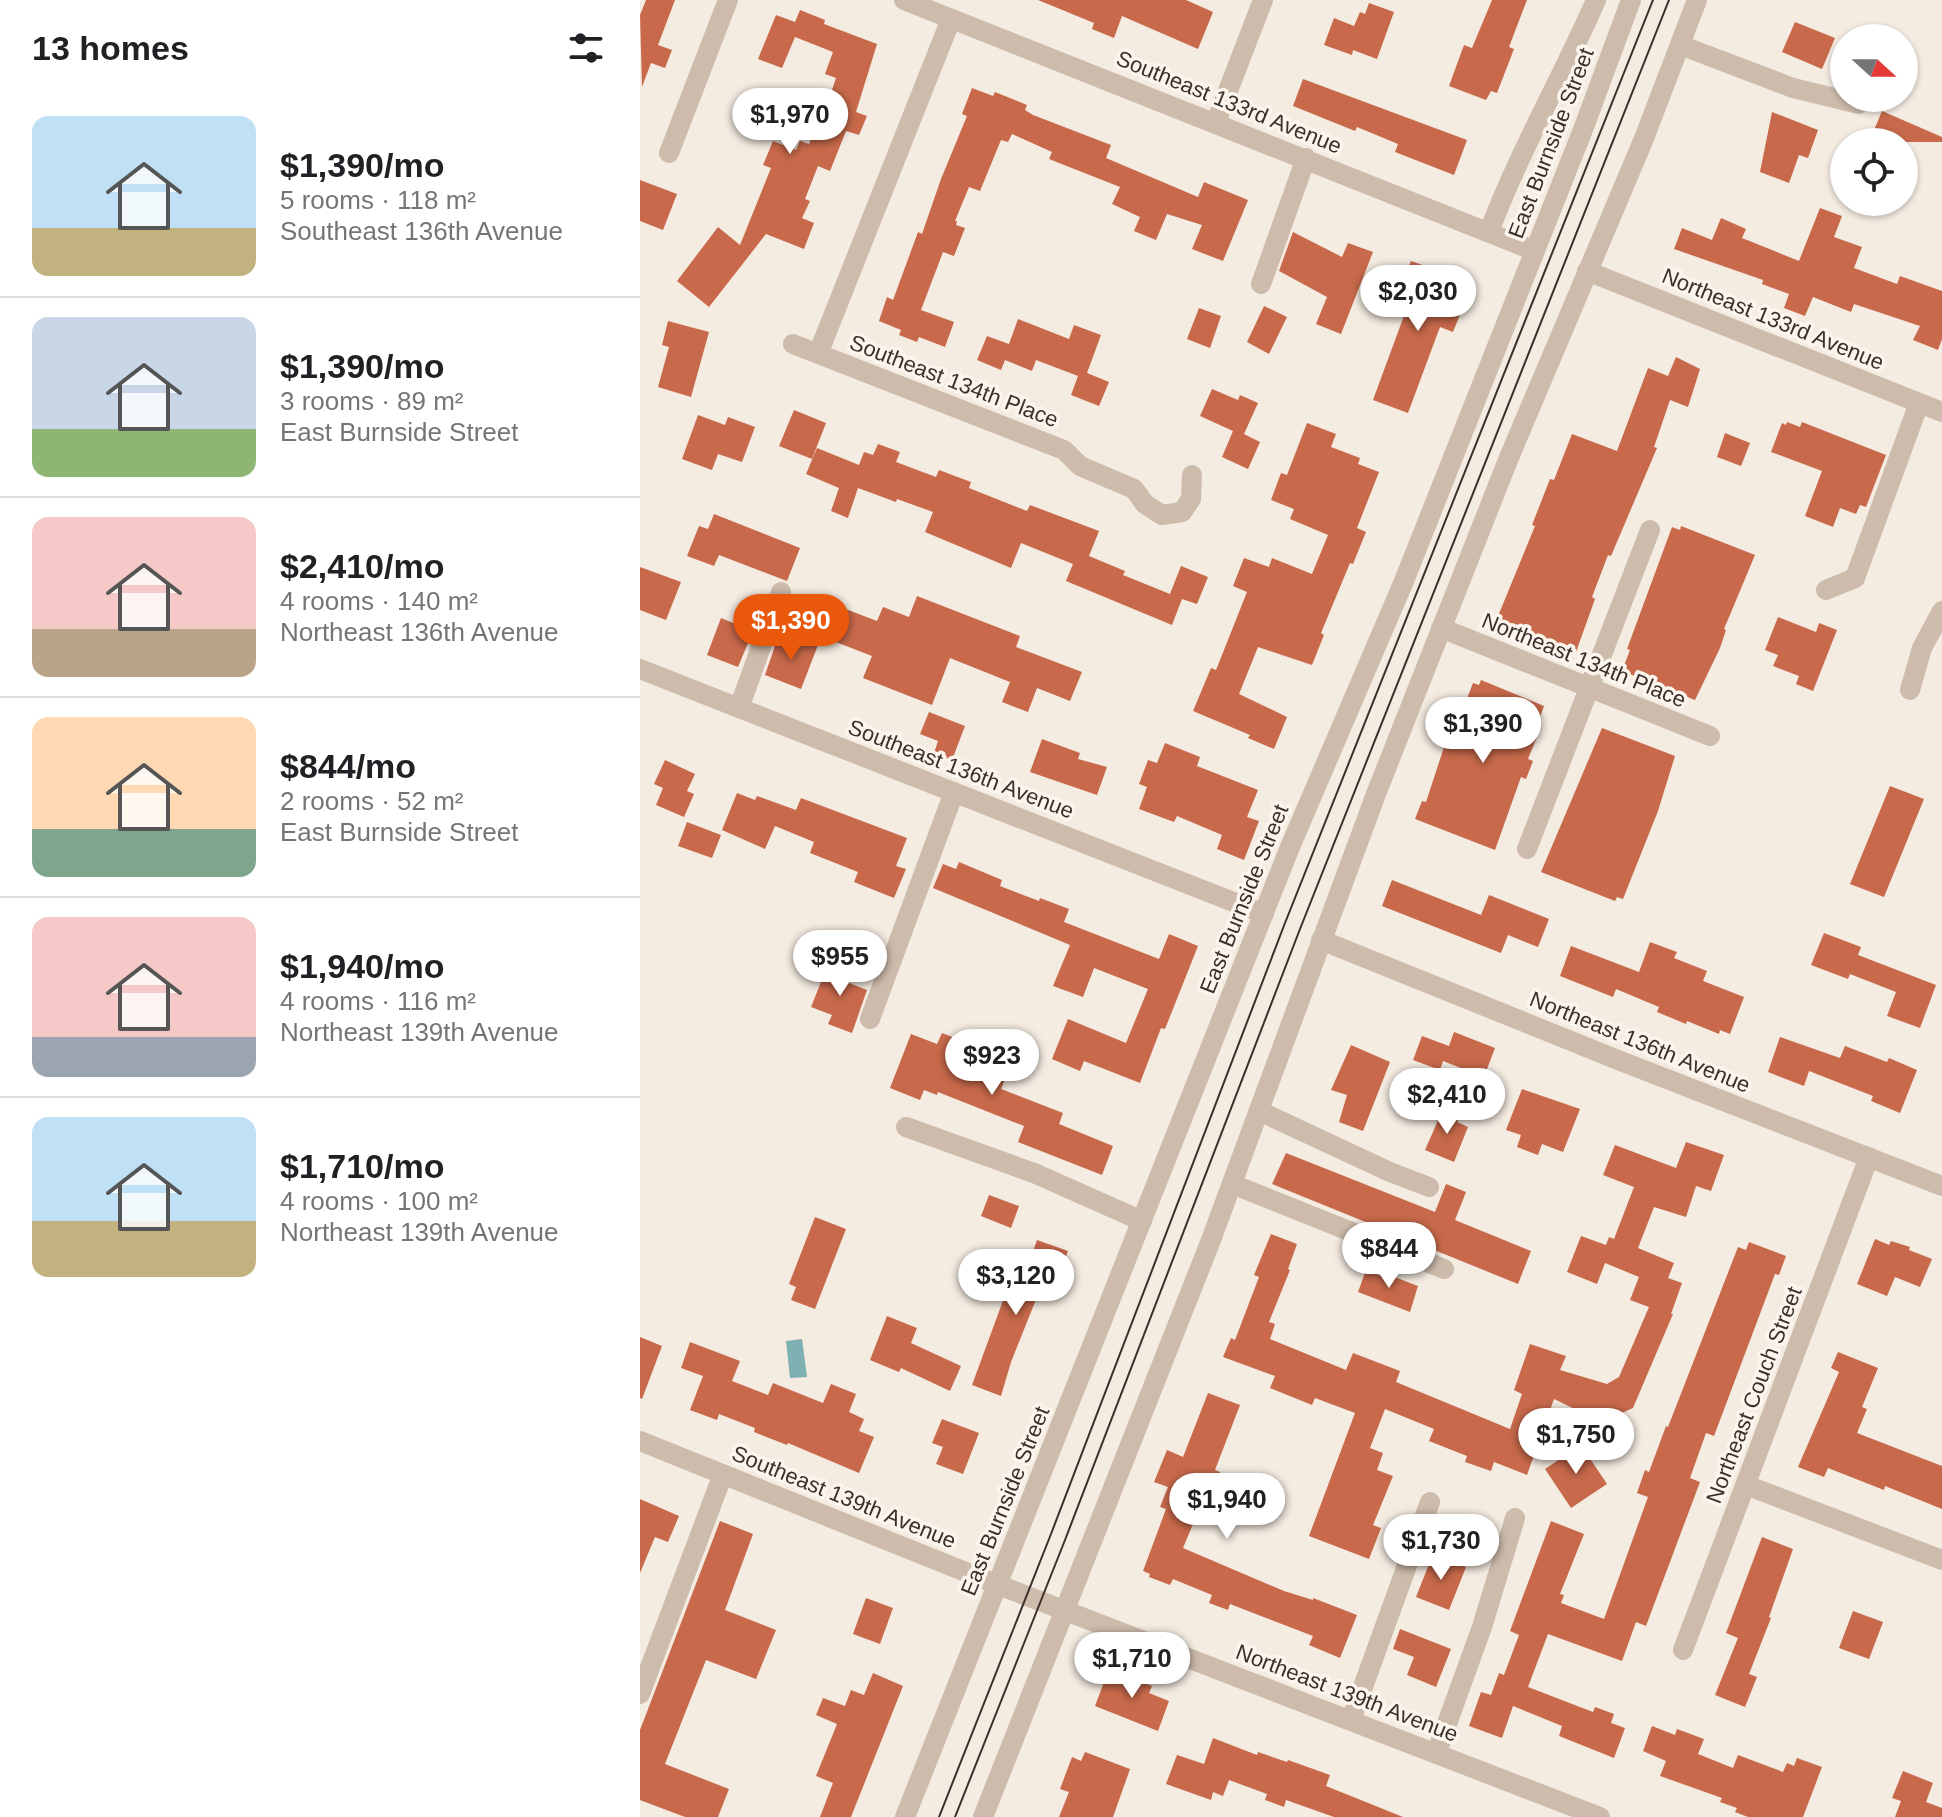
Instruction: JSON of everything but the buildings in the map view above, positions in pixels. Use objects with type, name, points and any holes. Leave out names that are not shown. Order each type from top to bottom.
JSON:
[{"type":"street","points":[[669,153],[728,0]]},
{"type":"street","name":"Southeast 133rd Avenue","points":[[904,0],[1535,251]]},
{"type":"street","points":[[1216,122],[1263,0]]},
{"type":"street","points":[[1489,232],[1521,154],[1596,0]]},
{"type":"street","name":"East Burnside Street","points":[[905,1817],[1264,914],[1404,581],[1631,0]]},
{"type":"street","points":[[983,1817],[1232,1184],[1321,940],[1441,628],[1643,141],[1697,0]]},
{"type":"street","points":[[818,354],[951,19]]},
{"type":"street","points":[[1680,45],[1793,88],[1830,97]]},
{"type":"street","points":[[1261,284],[1306,158]]},
{"type":"street","name":"Northeast 133rd Avenue","points":[[1587,271],[1942,412]]},
{"type":"street","name":"Southeast 134th Place","points":[[793,344],[1064,450],[1080,466],[1134,489],[1145,504],[1162,515],[1182,512],[1191,499],[1192,475]]},
{"type":"street","points":[[1826,590],[1855,578],[1919,403]]},
{"type":"street","points":[[1527,849],[1650,530]]},
{"type":"street","points":[[739,708],[781,592]]},
{"type":"street","points":[[1910,690],[1922,648],[1942,611]]},
{"type":"street","name":"Northeast 134th Place","points":[[1441,628],[1710,736]]},
{"type":"street","name":"Southeast 136th Avenue","points":[[640,669],[1264,914]]},
{"type":"street","points":[[870,1019],[954,792]]},
{"type":"street","name":"Northeast 136th Avenue","points":[[1321,940],[1942,1186]]},
{"type":"street","points":[[1259,1111],[1429,1187]]},
{"type":"street","points":[[906,1127],[1034,1173],[1142,1221]]},
{"type":"street","name":"Northeast Couch Street","points":[[1683,1650],[1869,1157]]},
{"type":"street","points":[[1232,1184],[1444,1269]]},
{"type":"street","name":"Southeast 139th Avenue","points":[[640,1441],[1031,1597]]},
{"type":"street","points":[[640,1694],[723,1474]]},
{"type":"street","points":[[1746,1485],[1942,1560]]},
{"type":"street","points":[[1351,1720],[1430,1502]]},
{"type":"street","points":[[1436,1754],[1482,1627],[1515,1518]]},
{"type":"street","name":"Northeast 139th Avenue","points":[[1031,1597],[1600,1817]]},
{"type":"water","points":[[802,1339],[807,1377],[790,1378],[786,1341]]},
{"type":"tram line","points":[[939,1817],[1285,923],[1653,0]]},
{"type":"tram line","points":[[955,1817],[1300,929],[1669,0]]}]
